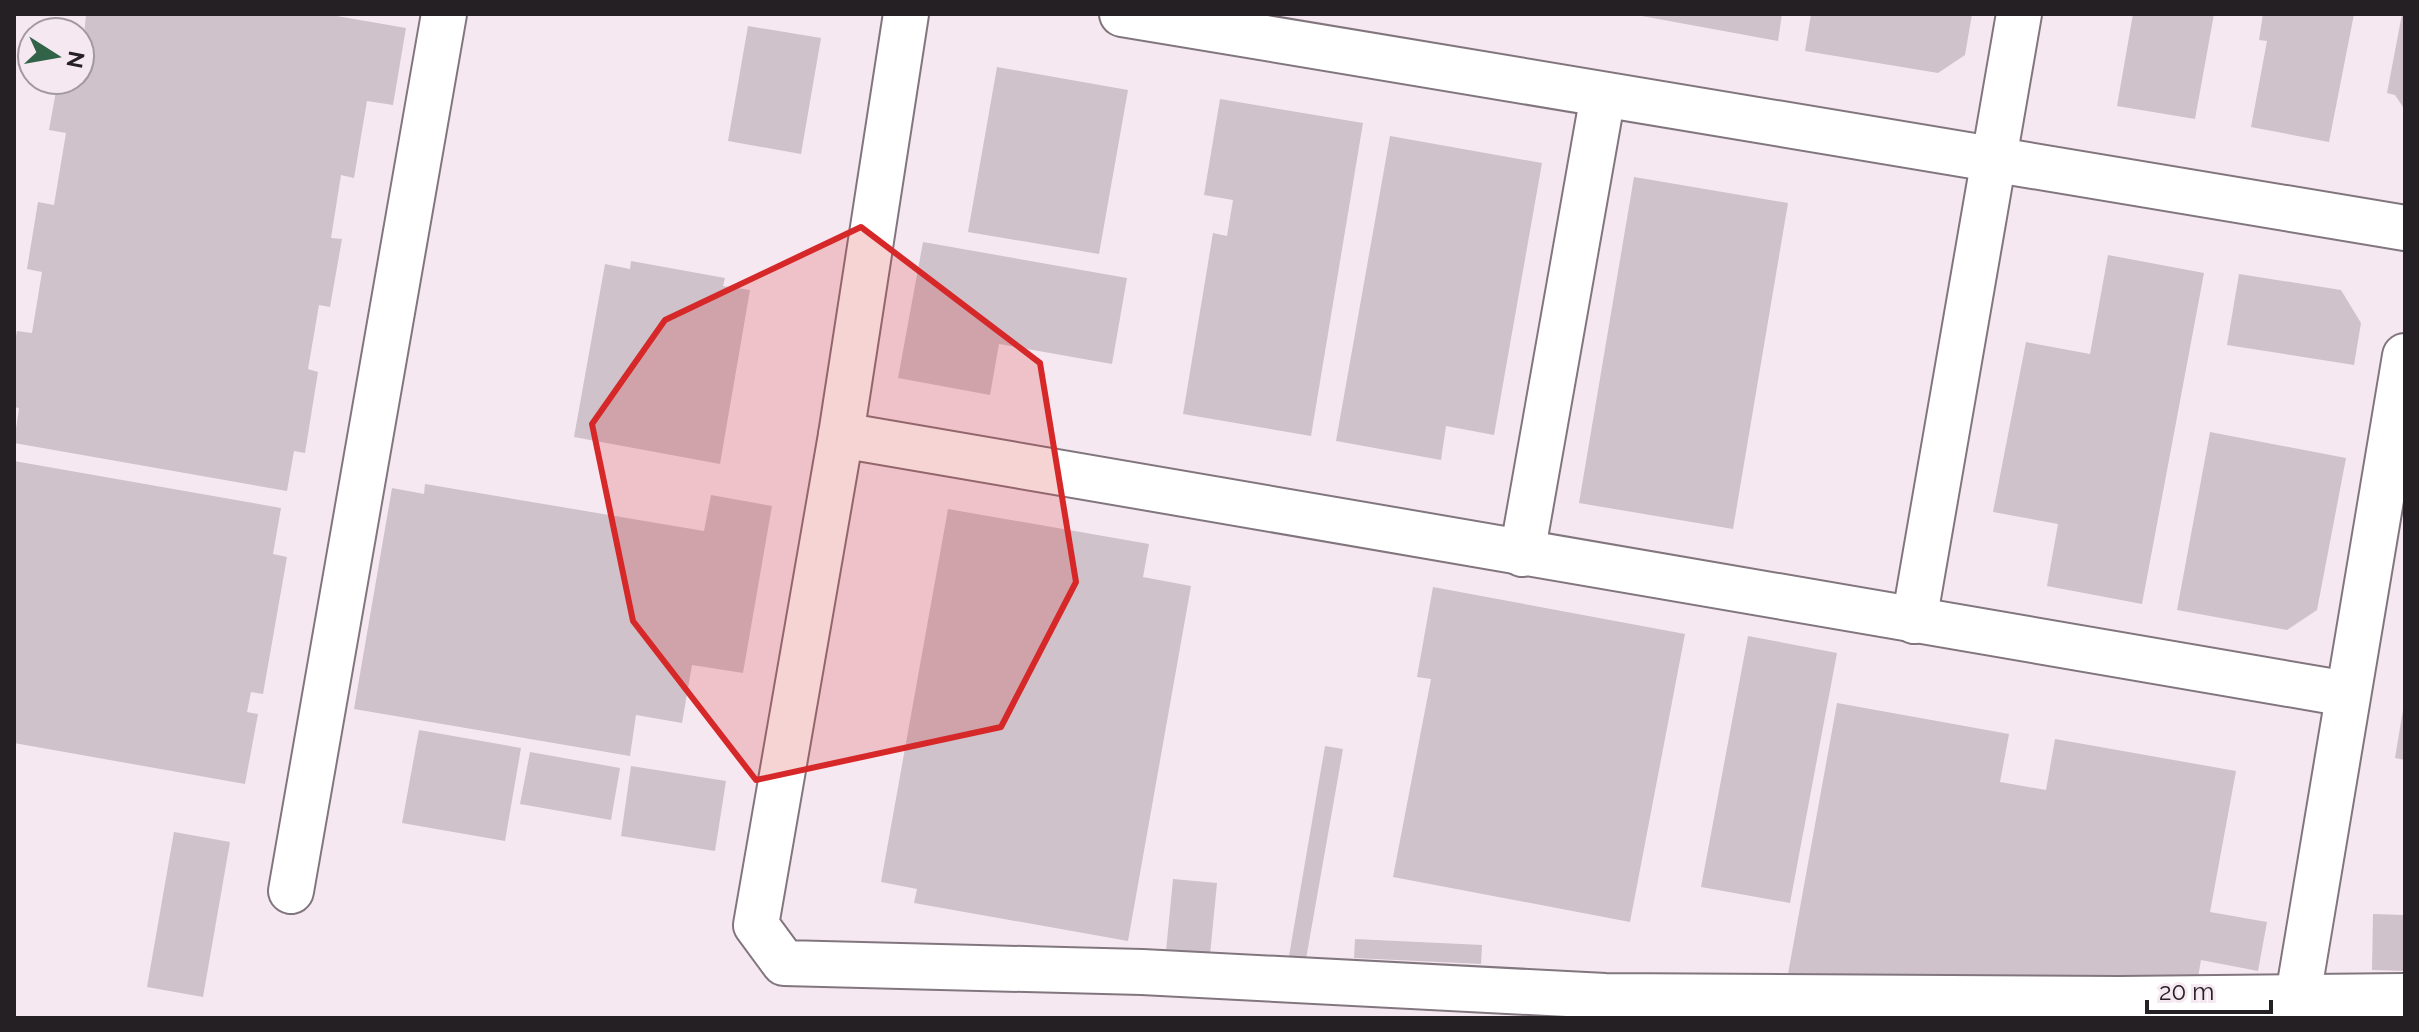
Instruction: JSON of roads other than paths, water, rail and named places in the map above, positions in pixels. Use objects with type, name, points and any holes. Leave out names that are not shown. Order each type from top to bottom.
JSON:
[{"type":"street","points":[[291,891],[444,14]]},
{"type":"street","points":[[906,14],[841,435],[756,925],[784,963],[1142,972],[1605,996],[2119,999],[2405,996]]},
{"type":"street","points":[[1122,14],[2405,228]]},
{"type":"street","points":[[1914,621],[2019,14]]},
{"type":"street","points":[[1522,554],[1603,95]]},
{"type":"street","points":[[2298,996],[2405,356]]},
{"type":"street","points":[[841,435],[2347,694]]}]
